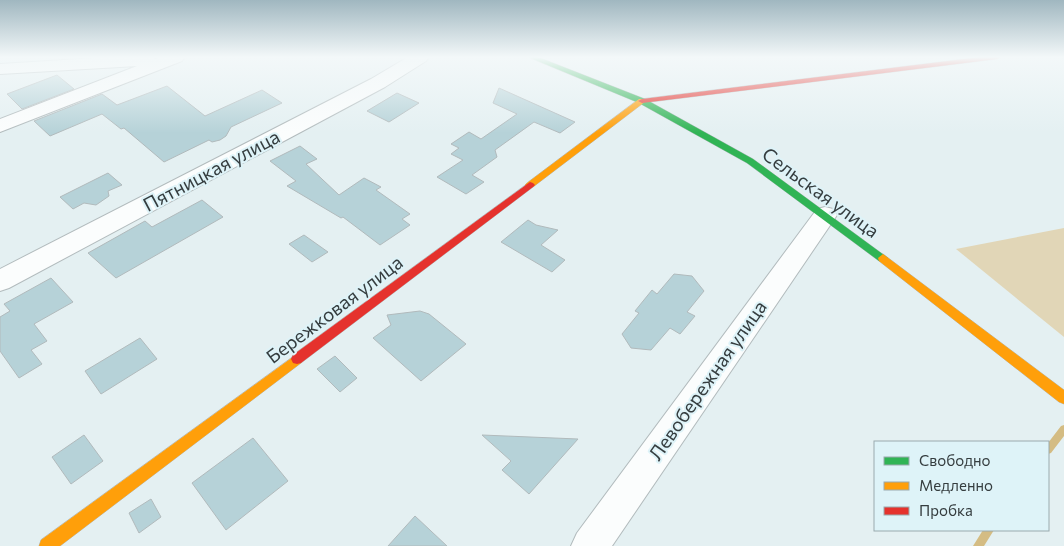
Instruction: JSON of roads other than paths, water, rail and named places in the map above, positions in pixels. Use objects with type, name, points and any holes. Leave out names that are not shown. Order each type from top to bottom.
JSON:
[{"type":"street","points":[[0,126],[111,82]]},
{"type":"street","name":"Пятницкая улица","points":[[0,281],[379,82]]},
{"type":"street","name":"Сельская улица","points":[[596,82],[642,101],[750,161],[825,215],[1064,398]]},
{"type":"street","points":[[642,101],[791,82]]},
{"type":"street","name":"Бережковая улица","points":[[47,546],[642,101]]},
{"type":"street","name":"Левобережная улица","points":[[590,546],[825,215]]},
{"type":"waterway","points":[[1049,449],[1064,429]]},
{"type":"waterway","points":[[978,546],[988,531]]}]
